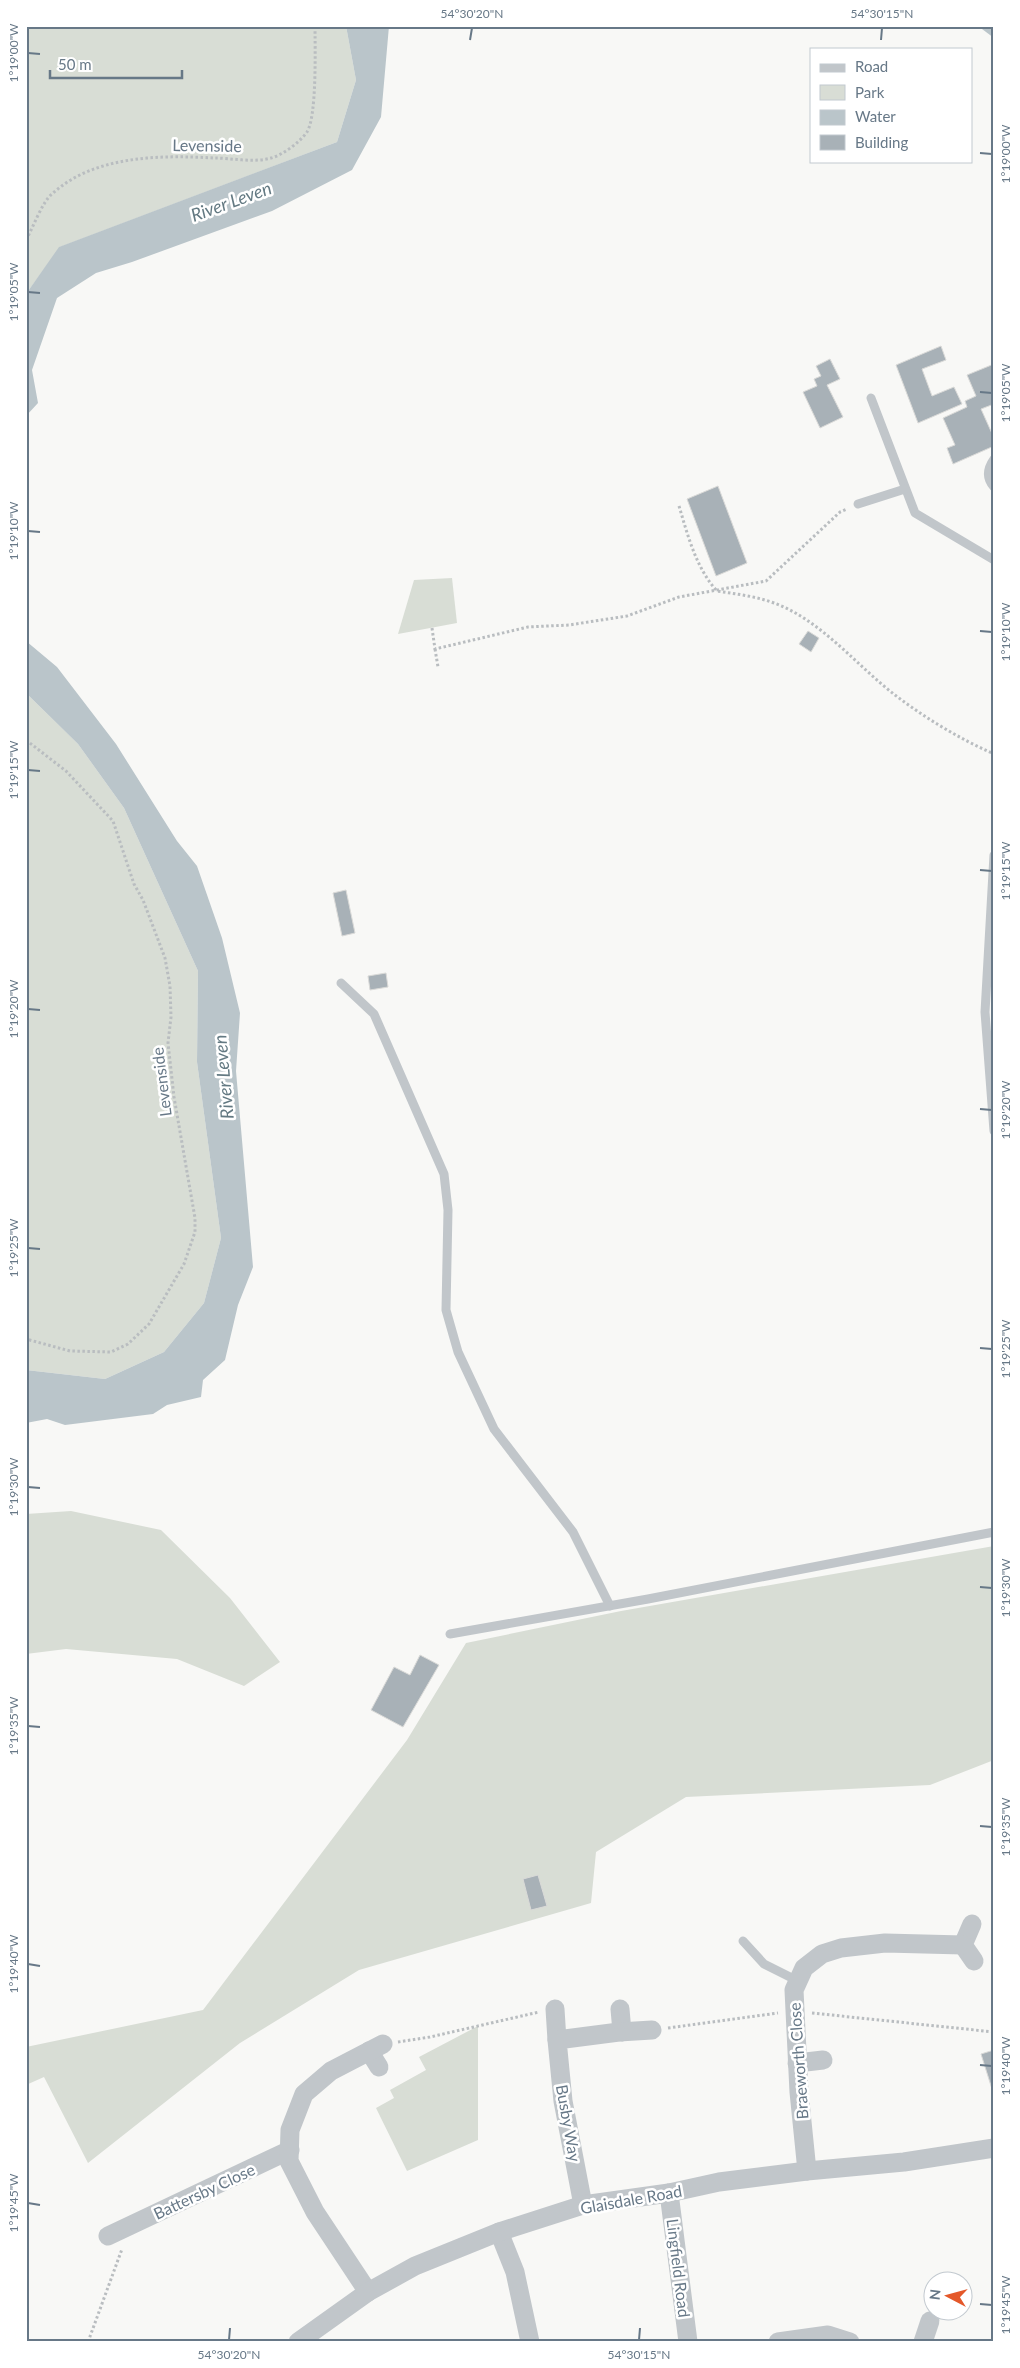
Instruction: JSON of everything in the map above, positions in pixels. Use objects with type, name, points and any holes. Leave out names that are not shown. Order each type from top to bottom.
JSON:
[{"type":"street","points":[[972,1924],[963,1944],[974,1961]]},
{"type":"street","name":"Braeworth Close","points":[[807,2170],[794,2011],[794,1990],[804,1968],[822,1954],[841,1948],[885,1943],[963,1944]]},
{"type":"street","name":"Busby Way","points":[[555,2009],[563,2101],[583,2205]]},
{"type":"street","points":[[620,2009],[622,2032]]},
{"type":"street","points":[[557,2040],[652,2030]]},
{"type":"street","points":[[368,2292],[315,2212],[289,2161],[290,2130],[304,2094],[331,2071],[376,2047],[379,2067]]},
{"type":"street","points":[[797,2063],[823,2060]]},
{"type":"street","name":"Glaisdale Road","points":[[298,2342],[368,2292],[415,2266],[499,2232],[583,2205],[669,2194],[719,2182],[807,2170],[904,2162],[994,2148]]},
{"type":"street","name":"Battersby Close","points":[[117,2237],[290,2150]]},
{"type":"street","name":"Lingfield Road","points":[[669,2194],[688,2342]]},
{"type":"street","points":[[499,2232],[515,2272],[530,2342]]},
{"type":"street","points":[[923,2342],[930,2321]]},
{"type":"street","points":[[778,2342],[828,2335],[850,2342]]},
{"type":"lane","points":[[871,398],[915,513],[994,560]]},
{"type":"lane","points":[[994,459],[988,469],[988,476],[994,487]]},
{"type":"lane","points":[[858,504],[905,489]]},
{"type":"lane","points":[[994,856],[985,1012],[994,1132]]},
{"type":"lane","points":[[341,983],[374,1014],[444,1174],[448,1210],[446,1310],[458,1352],[494,1429],[573,1532],[610,1606]]},
{"type":"lane","points":[[450,1634],[610,1606],[994,1532]]},
{"type":"lane","points":[[743,1941],[764,1964],[798,1981]]},
{"type":"path","name":"Levenside","points":[[26,240],[50,195],[70,181],[88,172],[136,159],[171,156],[271,158],[291,147],[308,131],[311,112],[315,26]]},
{"type":"path","points":[[436,649],[528,627],[569,625],[627,616],[679,597],[766,580],[840,512],[858,504]]},
{"type":"path","points":[[679,506],[697,561],[709,582],[717,591],[743,594],[775,603],[804,619],[895,695],[976,746],[994,754]]},
{"type":"path","points":[[432,628],[438,667]]},
{"type":"path","name":"Levenside","points":[[26,740],[66,771],[102,806],[113,821],[134,884],[143,900],[165,958],[170,986],[171,1017],[168,1043],[174,1097],[195,1218],[195,1232],[184,1264],[149,1324],[128,1344],[111,1352],[70,1351],[26,1339]]},
{"type":"path","points":[[376,2047],[430,2038],[555,2009]]},
{"type":"path","points":[[652,2030],[794,2011],[896,2024],[994,2032]]},
{"type":"path","points":[[88,2342],[117,2237]]},
{"type":"green space","points":[[26,26],[346,26],[356,80],[337,142],[60,247],[26,294]]},
{"type":"green space","points":[[452,578],[457,623],[398,634],[414,580]]},
{"type":"green space","points":[[26,693],[78,744],[124,808],[198,971],[197,1062],[221,1238],[204,1303],[164,1352],[105,1379],[26,1370]]},
{"type":"green space","points":[[71,1511],[161,1530],[230,1598],[280,1662],[244,1686],[177,1659],[66,1649],[26,1654],[26,1514]]},
{"type":"green space","points":[[994,1546],[994,1760],[930,1785],[686,1797],[596,1852],[591,1903],[359,1970],[240,2043],[88,2163],[44,2077],[26,2085],[26,2047],[203,2010],[407,1740],[466,1643],[621,1611]]},
{"type":"green space","points":[[478,2026],[478,2140],[407,2171],[376,2108],[394,2098],[390,2090],[426,2070],[419,2057]]},
{"type":"water","name":"River Leven","points":[[346,26],[389,26],[381,117],[352,170],[272,211],[132,262],[96,273],[57,298],[32,370],[38,403],[26,416],[26,294],[59,247],[337,142],[356,80]]},
{"type":"water","points":[[978,26],[994,26],[994,38]]},
{"type":"water","name":"River Leven","points":[[26,641],[57,667],[116,744],[177,841],[197,866],[222,938],[240,1013],[236,1071],[253,1267],[238,1305],[225,1360],[203,1380],[201,1397],[167,1405],[153,1414],[65,1425],[47,1419],[26,1423],[26,1370],[105,1379],[164,1352],[204,1303],[221,1238],[197,1062],[198,971],[124,808],[78,744],[26,693]]},
{"type":"building","points":[[941,346],[946,360],[922,369],[932,396],[954,387],[962,404],[918,423],[896,365]]},
{"type":"building","points":[[830,359],[840,379],[827,385],[843,417],[820,428],[803,392],[817,386],[814,379],[821,376],[816,366]]},
{"type":"building","points":[[994,364],[994,404],[981,409],[994,438],[994,446],[953,464],[947,448],[955,445],[943,418],[967,407],[965,401],[976,396],[967,375]]},
{"type":"building","points":[[718,486],[747,563],[716,576],[687,499]]},
{"type":"building","points":[[808,631],[819,638],[811,652],[799,644]]},
{"type":"building","points":[[346,890],[355,933],[342,936],[333,893]]},
{"type":"building","points":[[386,973],[388,987],[370,990],[368,976]]},
{"type":"building","points":[[420,1655],[439,1665],[403,1727],[371,1710],[394,1667],[410,1675]]},
{"type":"building","points":[[538,1875],[547,1906],[531,1910],[523,1879]]},
{"type":"building","points":[[994,2050],[994,2088],[992,2089],[981,2054]]}]
